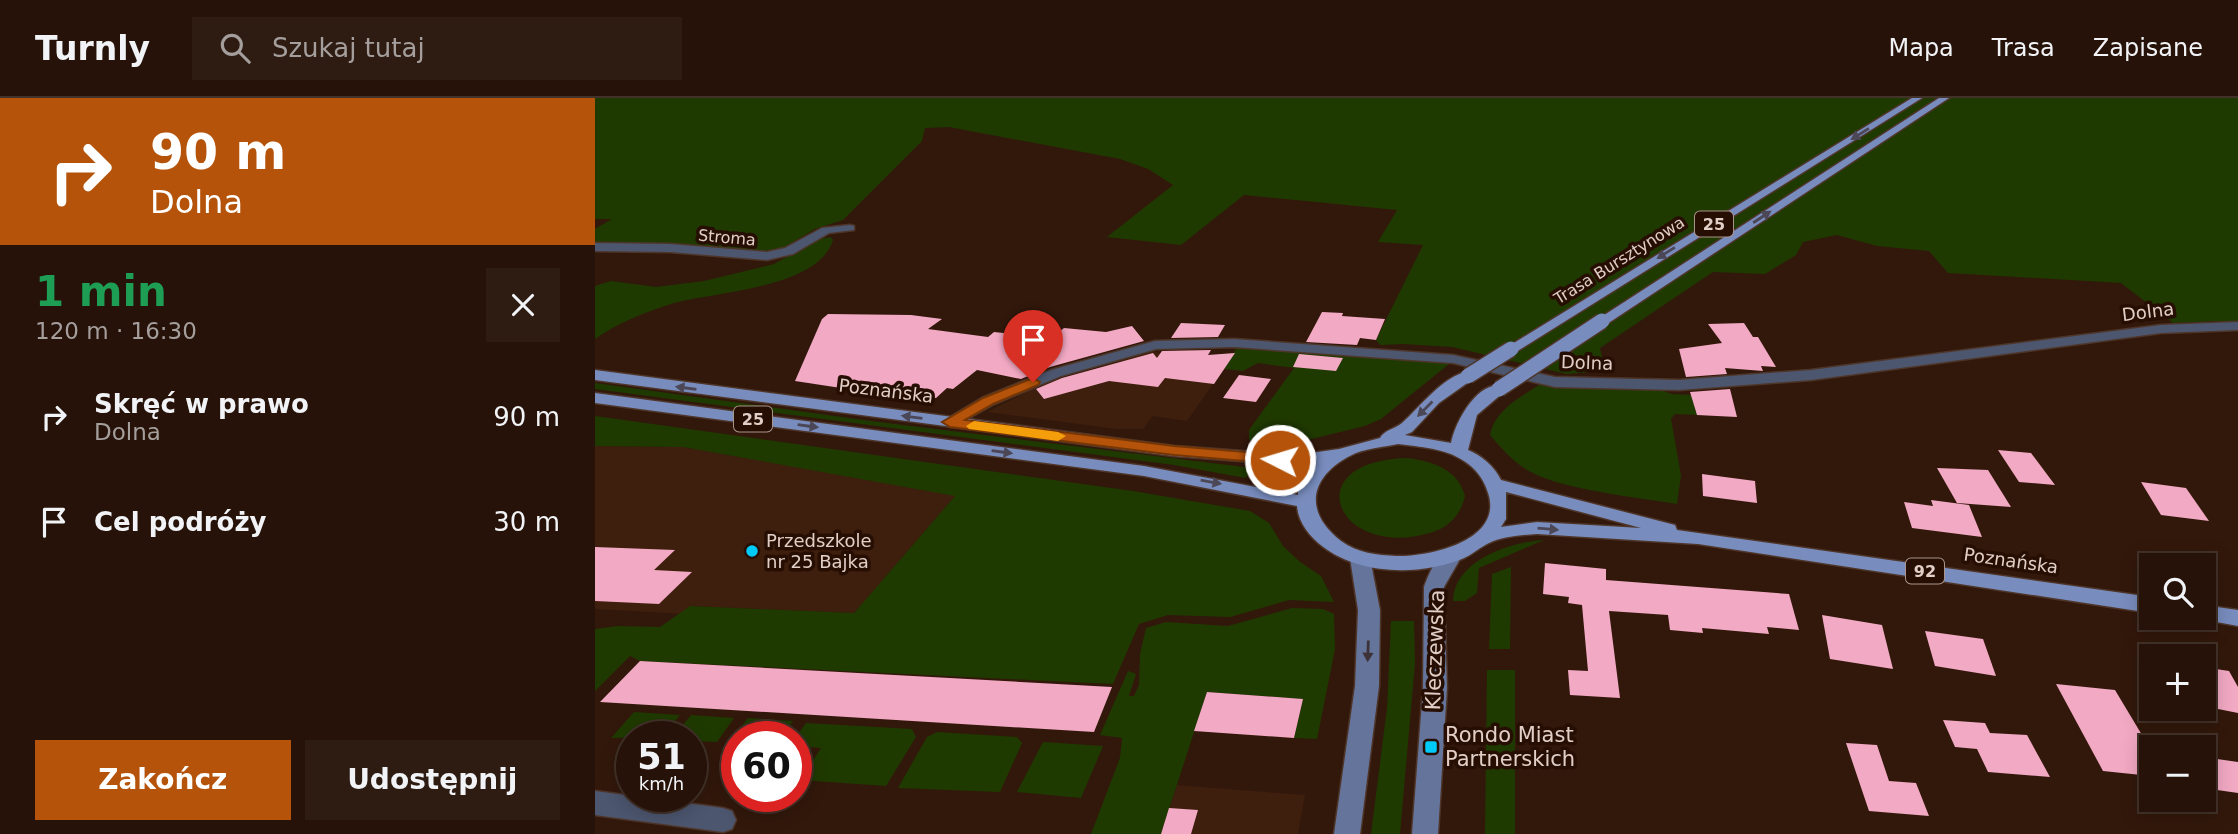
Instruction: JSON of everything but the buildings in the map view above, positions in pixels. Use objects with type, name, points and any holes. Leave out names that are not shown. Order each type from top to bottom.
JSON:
[{"type":"main road","name":"Trasa Bursztynowa","points":[[1382,441],[1406,428],[1433,400],[1468,376],[1918,98]]},
{"type":"main road","name":"25","points":[[1459,450],[1465,417],[1480,401],[1945,98]]},
{"type":"main road","name":"Poznańska","points":[[595,375],[1174,451],[1280,460],[1317,459],[1338,454]]},
{"type":"main road","name":"25","points":[[595,398],[1134,470],[1248,489],[1303,502],[1305,491],[1316,471],[1338,454],[1382,441],[1414,439],[1459,450],[1483,465],[1497,484]]},
{"type":"main road","name":"Poznańska","points":[[1497,484],[1698,538]]},
{"type":"main road","points":[[1303,502],[1310,524],[1329,544],[1360,558],[1378,562],[1417,563],[1453,554],[1481,538],[1497,517],[1500,506],[1497,484]]},
{"type":"main road","name":"Poznańska","points":[[1481,538],[1517,529],[1537,528],[1698,538],[2139,603]]},
{"type":"main road","name":"Kleczewska","points":[[1425,834],[1435,688],[1434,587],[1439,574],[1453,554]]},
{"type":"main road","points":[[1347,834],[1367,686],[1369,610],[1360,558]]},
{"type":"main road","points":[[2216,615],[2238,618]]},
{"type":"street","name":"Stroma","points":[[595,247],[670,248],[767,256],[789,251],[826,230],[850,228]]},
{"type":"street","name":"Dolna","points":[[950,422],[988,401],[1056,373],[1155,345],[1234,343],[1418,356],[1453,359],[1555,382],[1679,384],[1811,375],[2161,329],[2238,326]]},
{"type":"street","points":[[595,803],[717,827]]},
{"type":"shaded area","points":[[1149,352],[1204,356],[1235,353],[1187,421],[1153,416],[1143,429],[1116,429],[987,412],[1039,386]]},
{"type":"shaded area","name":"Przedszkole nr 25 Bajka","points":[[595,446],[683,447],[956,495],[854,613],[690,606],[682,614],[595,609]]},
{"type":"shaded area","points":[[1177,785],[1305,795],[1298,834],[1161,834]]},
{"type":"green space","points":[[595,98],[2238,98],[2238,323],[2173,323],[2121,283],[1948,273],[1929,251],[1877,246],[1837,235],[1803,242],[1796,255],[1765,274],[1713,272],[1600,348],[1605,371],[1567,374],[1452,347],[1380,345],[1376,340],[1423,245],[1378,242],[1397,210],[1244,195],[1181,245],[1107,237],[1173,185],[1148,169],[1120,159],[949,127],[925,128],[922,141],[843,220],[815,229],[781,249],[765,251],[672,245],[595,244],[595,229],[612,219],[595,219]]},
{"type":"green space","points":[[831,237],[833,240],[824,256],[808,269],[764,285],[674,303],[633,318],[595,339],[595,286],[611,281],[656,287],[704,281],[774,264],[819,239]]},
{"type":"green space","points":[[1237,347],[1430,360],[1449,364],[1381,419],[1365,426],[1299,442],[1249,440],[1249,430],[1294,368],[1258,363],[1243,371],[1224,369]]},
{"type":"green space","points":[[595,383],[871,421],[1252,468],[1246,478],[1174,465],[595,389]]},
{"type":"green space","points":[[1539,385],[1658,389],[1672,394],[1691,395],[1697,415],[1675,414],[1671,419],[1681,475],[1677,504],[1560,483],[1529,471],[1513,459],[1490,435],[1493,426],[1502,412]]},
{"type":"green space","points":[[595,416],[1133,491],[1250,511],[1269,523],[1283,546],[1321,576],[1334,602],[1289,600],[1230,617],[1168,615],[1139,624],[1113,684],[640,661],[630,656],[595,691],[595,629],[618,626],[660,627],[690,606],[854,613],[955,496],[683,447],[595,446]]},
{"type":"green space","points":[[1407,458],[1434,464],[1457,479],[1465,496],[1453,520],[1430,533],[1397,538],[1371,533],[1352,522],[1341,507],[1340,490],[1350,475],[1372,463]]},
{"type":"green space","points":[[1544,540],[1479,568],[1477,593],[1465,601],[1453,601],[1463,574],[1474,564],[1501,549]]},
{"type":"green space","points":[[1511,567],[1510,649],[1489,649],[1492,574]]},
{"type":"green space","points":[[1292,608],[1323,609],[1334,614],[1335,649],[1317,739],[1294,738],[1303,699],[1207,692],[1161,834],[1091,834],[1120,758],[1122,738],[1100,735],[1128,671],[1136,674],[1129,696],[1134,696],[1139,685],[1140,654],[1146,628],[1166,622],[1228,626]]},
{"type":"green space","points":[[1391,621],[1414,621],[1415,663],[1400,834],[1371,834],[1387,708]]},
{"type":"green space","points":[[1487,670],[1515,670],[1515,834],[1485,834]]},
{"type":"green space","points":[[634,712],[680,715],[675,721],[626,721]]},
{"type":"green space","points":[[691,715],[734,718],[732,721],[721,721],[721,736],[717,742],[707,742],[707,721],[686,721]]},
{"type":"green space","points":[[748,718],[793,721],[746,721]]},
{"type":"green space","points":[[812,723],[912,729],[916,737],[886,786],[812,781],[812,762],[821,748],[812,747]]},
{"type":"green space","points":[[937,732],[1017,737],[1022,743],[1000,792],[898,788],[927,737]]},
{"type":"green space","points":[[1043,742],[1103,746],[1081,798],[1017,792]]},
{"type":"slow traffic","points":[[974,426],[1058,436]]},
{"type":"place","name":"Przedszkole nr 25 Bajka","points":[[752,551]]},
{"type":"place","name":"Rondo Miast Partnerskich","points":[[1431,747]]},
{"type":"route","points":[[1033,382],[988,401],[950,422],[1174,451],[1280,460]]}]
